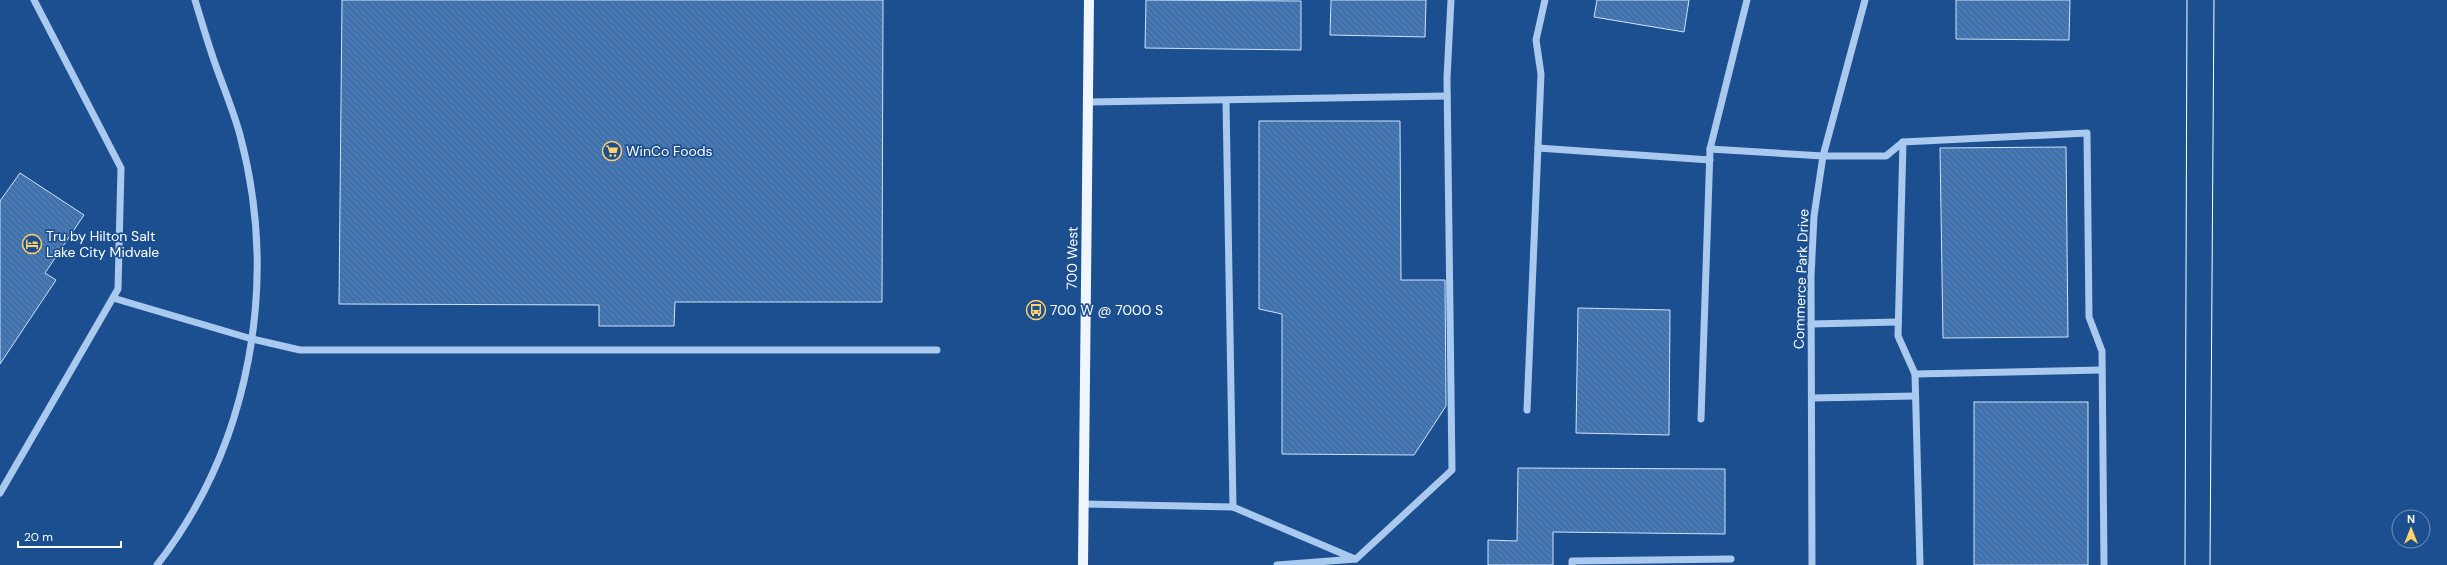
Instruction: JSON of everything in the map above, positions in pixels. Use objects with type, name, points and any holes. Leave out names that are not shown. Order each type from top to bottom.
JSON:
[{"type":"main road","name":"700 West","points":[[1083,565],[1089,0]]},
{"type":"street","points":[[0,493],[118,289],[121,168],[34,0]]},
{"type":"street","points":[[157,565],[199,498],[217,461],[232,421],[252,340],[258,270],[254,203],[240,134],[196,0]]},
{"type":"street","points":[[1277,565],[1356,559],[1452,470],[1447,96],[1451,0]]},
{"type":"street","points":[[1527,410],[1541,74],[1536,40],[1545,0]]},
{"type":"street","points":[[1702,419],[1710,149],[1747,0]]},
{"type":"street","name":"Commerce Park Drive","points":[[1812,565],[1811,324],[1814,216],[1823,156],[1865,0]]},
{"type":"street","points":[[1088,102],[1226,101],[1447,96]]},
{"type":"street","points":[[1226,101],[1233,507]]},
{"type":"street","points":[[1710,149],[1823,156],[1886,156],[1903,142],[2087,133],[2089,317],[2102,351],[2104,565]]},
{"type":"street","points":[[1903,142],[1898,336],[1915,374],[1920,565]]},
{"type":"street","points":[[1538,148],[1710,160]]},
{"type":"street","points":[[113,298],[252,340],[300,350],[937,350]]},
{"type":"street","points":[[1811,324],[1898,322]]},
{"type":"street","points":[[1915,374],[2102,370]]},
{"type":"street","points":[[1812,398],[1915,396]]},
{"type":"street","points":[[1084,504],[1233,507],[1356,559]]},
{"type":"street","points":[[1572,565],[1572,561],[1731,559]]},
{"type":"building","name":"WinCo Foods","points":[[342,0],[883,0],[882,302],[675,302],[674,326],[599,326],[599,305],[339,304]]},
{"type":"building","points":[[1146,0],[1301,1],[1301,50],[1145,48]]},
{"type":"building","points":[[1331,0],[1426,0],[1425,37],[1330,35]]},
{"type":"building","points":[[1597,0],[1689,0],[1684,32],[1594,17]]},
{"type":"building","points":[[1956,0],[2070,0],[2069,40],[1956,39]]},
{"type":"building","points":[[1259,121],[1400,121],[1401,280],[1445,280],[1446,406],[1414,455],[1282,454],[1282,314],[1259,309]]},
{"type":"building","points":[[2066,147],[2068,337],[1943,338],[1940,148]]},
{"type":"building","name":"Tru by Hilton Salt Lake City Midvale","points":[[20,173],[84,215],[45,273],[56,280],[0,364],[0,201]]},
{"type":"building","points":[[1578,308],[1670,310],[1669,435],[1576,433]]},
{"type":"building","points":[[1974,402],[2088,402],[2088,565],[1974,565]]},
{"type":"building","points":[[1518,468],[1725,469],[1725,534],[1553,532],[1553,565],[1488,565],[1488,540],[1517,541]]},
{"type":"tram line","points":[[2185,565],[2187,0]]},
{"type":"tram line","points":[[2210,565],[2214,0]]},
{"type":"place","name":"WinCo Foods","points":[[612,151]]},
{"type":"place","name":"Tru by Hilton Salt Lake City Midvale","points":[[32,244]]},
{"type":"place","name":"700 W @ 7000 S","points":[[1036,310]]}]
